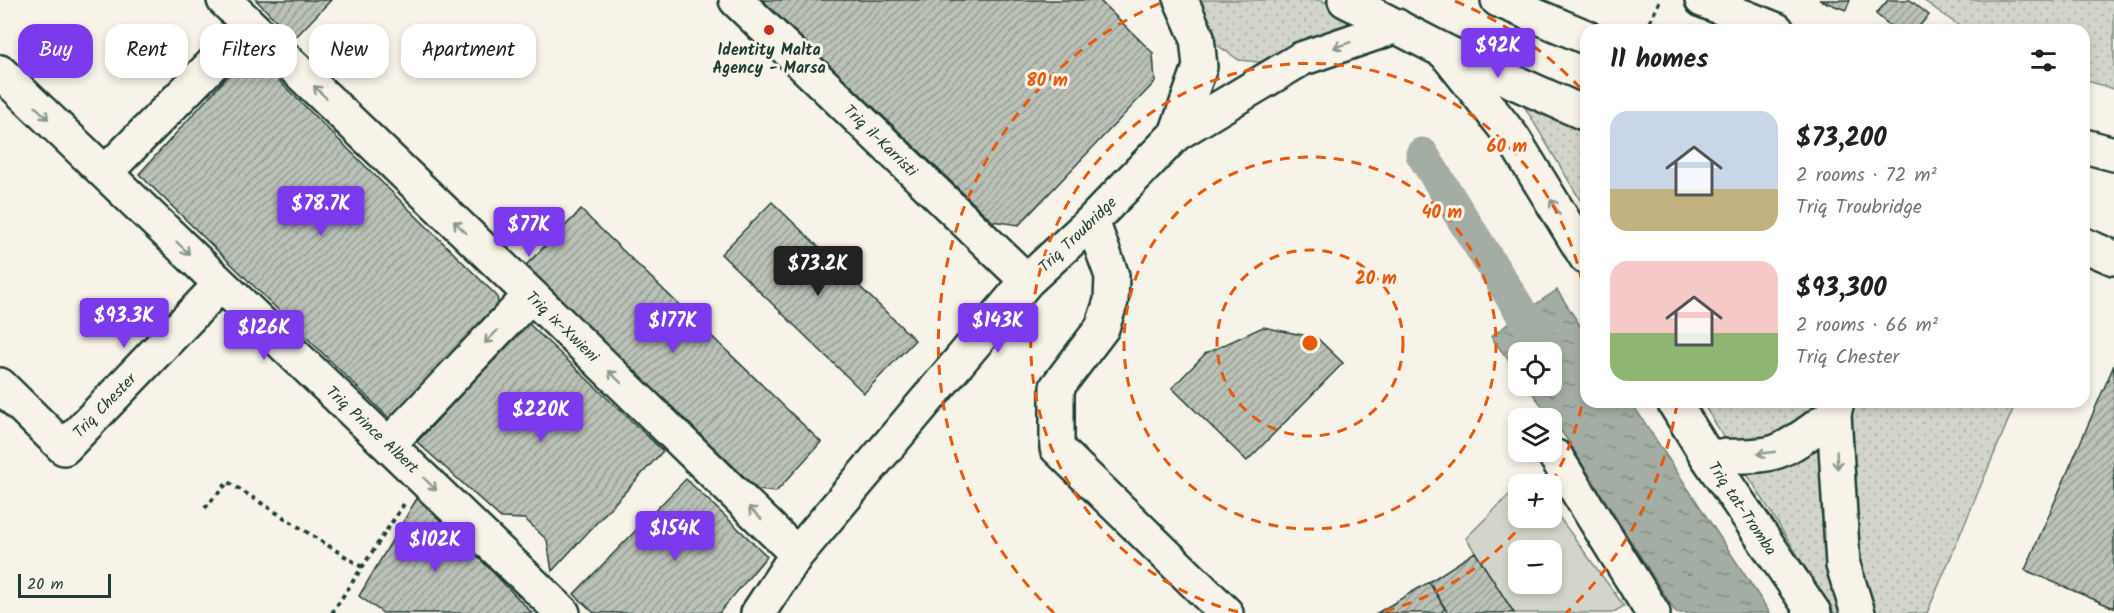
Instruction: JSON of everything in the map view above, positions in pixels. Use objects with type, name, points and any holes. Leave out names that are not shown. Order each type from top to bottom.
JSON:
[{"type":"main road","name":"Triq ix-Xwieni","points":[[224,0],[248,24]]},
{"type":"main road","name":"Triq il-Karristi","points":[[736,0],[1027,281]]},
{"type":"main road","points":[[1176,134],[1200,67],[1197,37],[1181,0]]},
{"type":"main road","points":[[1346,0],[1444,51],[1580,111]]},
{"type":"main road","points":[[1498,0],[1580,34]]},
{"type":"main road","points":[[1702,0],[1762,24]]},
{"type":"main road","name":"Triq Troubridge","points":[[758,613],[797,554],[1027,281],[1092,220],[1176,134],[1301,59],[1397,26]]},
{"type":"main road","points":[[1444,51],[1513,138],[1580,247]]},
{"type":"main road","name":"Triq ix-Xwieni","points":[[297,71],[797,554]]},
{"type":"main road","name":"Triq Prince Albert","points":[[0,72],[563,613]]},
{"type":"main road","points":[[105,173],[200,77]]},
{"type":"main road","points":[[2090,148],[2114,154]]},
{"type":"main road","points":[[1092,220],[1112,276],[1111,301],[1102,328],[1057,387],[1057,448],[1226,613]]},
{"type":"main road","points":[[2090,248],[2114,258]]},
{"type":"main road","name":"Triq Chester","points":[[0,385],[64,448],[220,285]]},
{"type":"main road","points":[[389,444],[531,295]]},
{"type":"main road","name":"Triq tat-Tromba","points":[[1678,408],[1707,456],[1814,613]]},
{"type":"main road","points":[[1707,456],[1777,451],[1804,436],[1836,408]]},
{"type":"main road","points":[[1836,408],[1843,566],[1858,613]]},
{"type":"main road","points":[[1559,462],[1653,613]]},
{"type":"path","points":[[1649,24],[1660,0]]},
{"type":"path","points":[[332,613],[422,476]]},
{"type":"path","points":[[205,508],[228,482],[362,567]]},
{"type":"shaded area","points":[[1200,0],[1322,0],[1359,22],[1269,63],[1239,60],[1211,41],[1198,17]]},
{"type":"shaded area","points":[[1923,0],[2114,0],[2114,89],[2090,82],[2090,24],[1957,24]]},
{"type":"shaded area","points":[[1524,106],[1580,125],[1580,200]]},
{"type":"shaded area","points":[[1706,408],[2013,408],[1927,613],[1834,613]]},
{"type":"shaded area","points":[[1508,496],[1508,528],[1562,528],[1562,521],[1624,606],[1612,613],[1514,613],[1466,538]]},
{"type":"water","points":[[1557,290],[1580,325],[1580,408],[1635,408],[1770,613],[1676,613],[1562,433],[1562,408],[1544,408],[1534,396],[1562,396],[1562,342],[1508,342],[1508,360],[1491,337]]},
{"type":"building","points":[[256,0],[331,0],[297,36],[297,24],[279,24]]},
{"type":"building","points":[[762,0],[1099,0],[1153,53],[1155,82],[1019,225],[992,221]]},
{"type":"building","points":[[1819,0],[1850,0],[1846,10]]},
{"type":"building","points":[[1888,0],[1910,0],[1929,15],[1921,24],[1888,24],[1876,14]]},
{"type":"building","points":[[226,78],[276,78],[497,296],[499,308],[391,420],[139,174]]},
{"type":"building","points":[[772,202],[915,340],[864,393],[721,254]]},
{"type":"building","points":[[581,210],[821,442],[776,492],[758,490],[525,266]]},
{"type":"building","points":[[528,323],[663,451],[552,571],[547,540],[525,519],[501,518],[417,442]]},
{"type":"building","points":[[1263,327],[1317,338],[1343,363],[1247,461],[1172,388],[1206,353]]},
{"type":"building","points":[[2114,365],[2114,608],[2025,570]]},
{"type":"building","points":[[686,479],[767,556],[719,613],[594,613],[574,594]]},
{"type":"building","points":[[419,495],[532,613],[383,613],[359,596]]},
{"type":"building","points":[[1475,552],[1514,613],[1448,613],[1429,582]]},
{"type":"building","points":[[1429,582],[1445,609],[1441,613],[1377,613]]},
{"type":"waterway","points":[[1422,154],[1540,342]]},
{"type":"place","name":"Identity Malta Agency - Marsa","points":[[769,30]]}]
